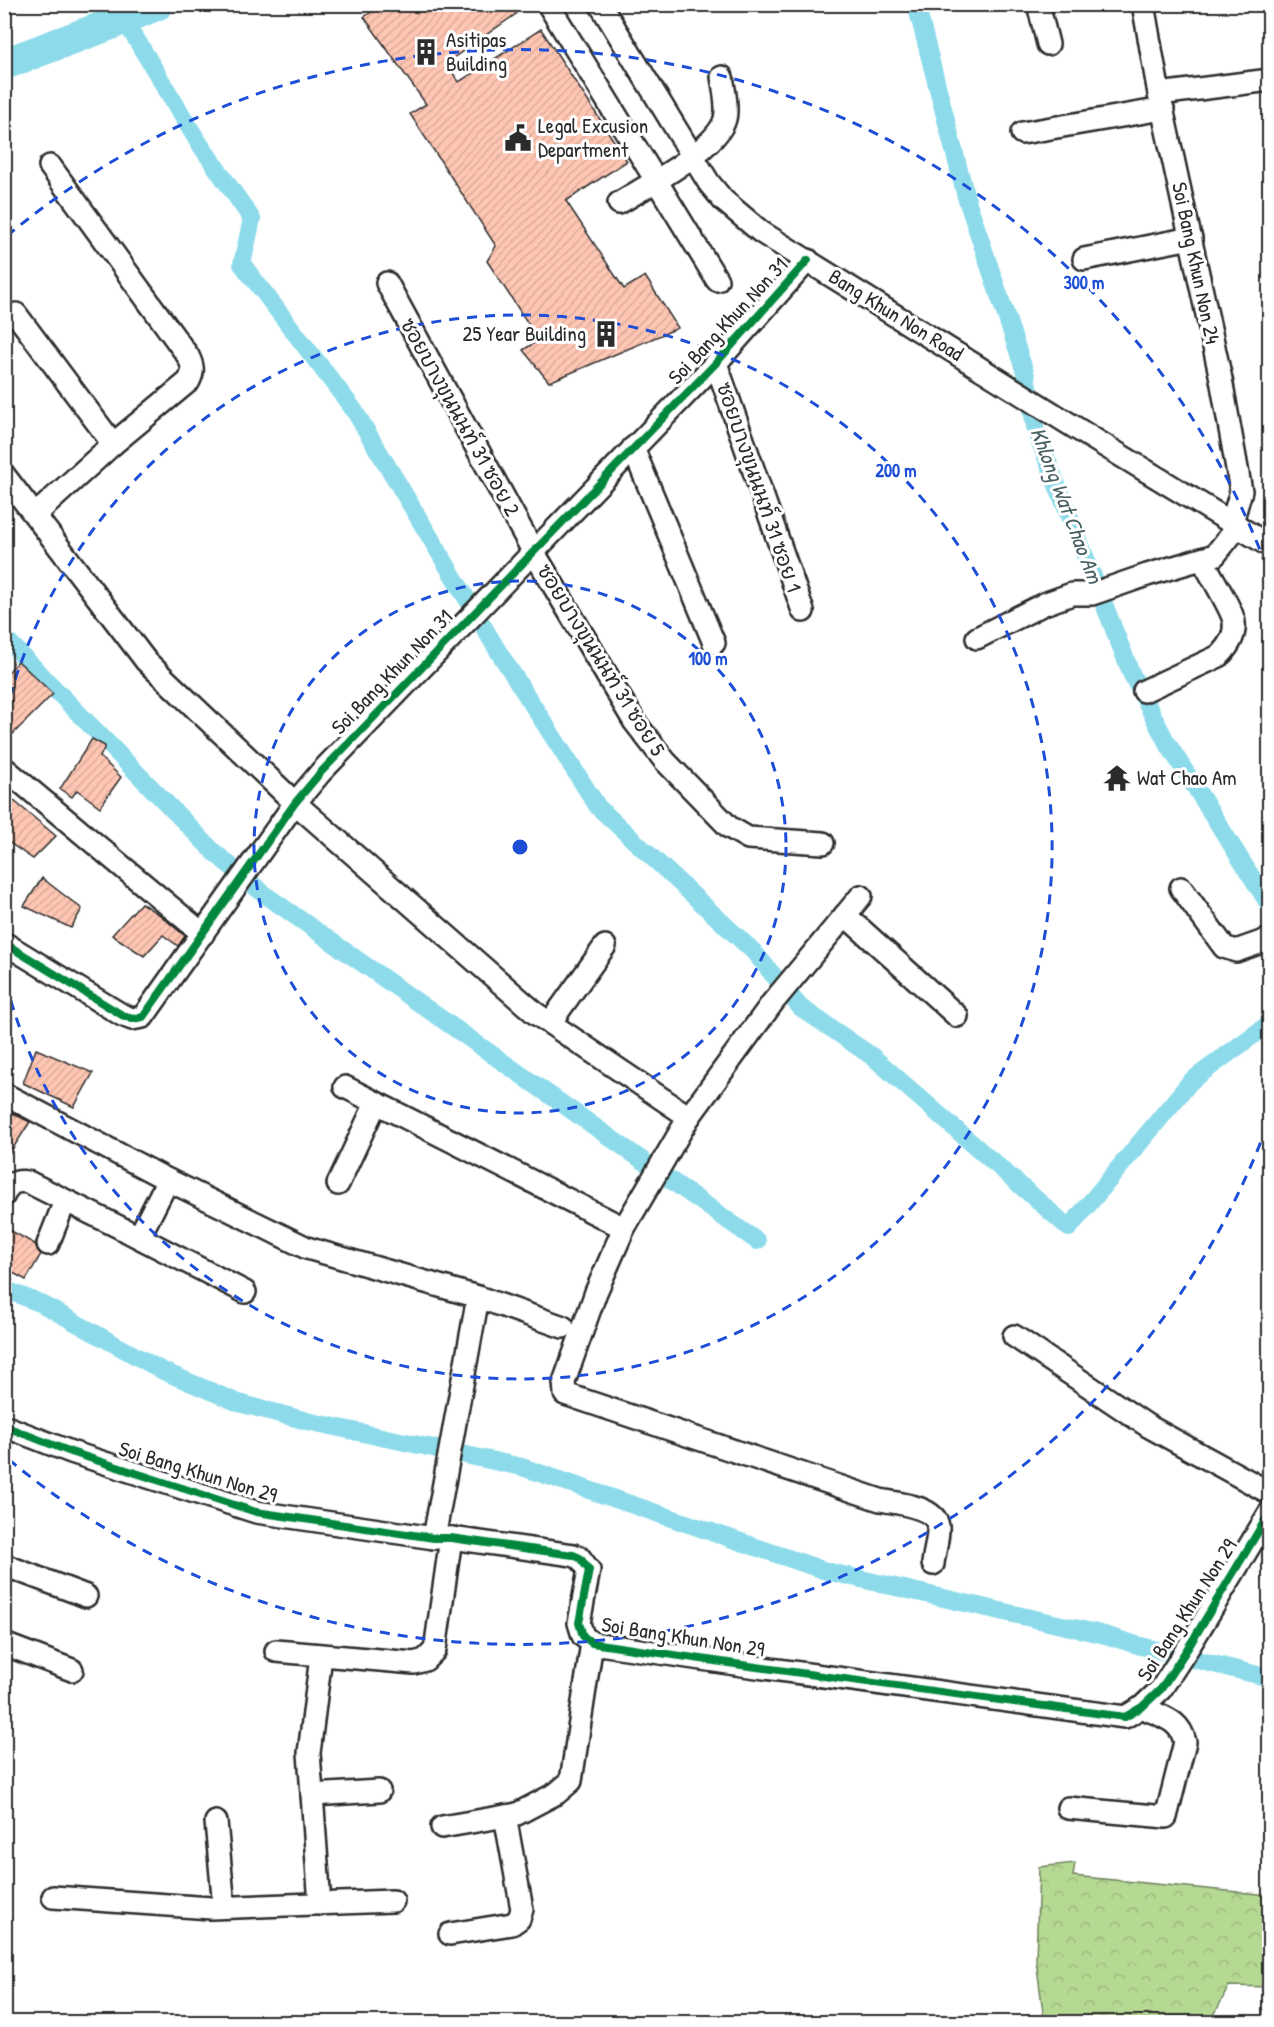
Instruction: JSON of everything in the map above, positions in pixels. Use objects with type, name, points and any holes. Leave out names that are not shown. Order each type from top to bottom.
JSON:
[{"type":"street","points":[[548,4],[717,280]]},
{"type":"street","name":"Bang Khun Non Road","points":[[600,4],[708,183],[723,200],[761,232],[1269,546]]},
{"type":"street","points":[[1038,4],[1048,44]]},
{"type":"street","name":"Soi Bang Khun Non 24","points":[[1143,4],[1161,102],[1221,379],[1241,491],[1235,524]]},
{"type":"street","points":[[619,203],[692,157],[718,132],[725,119],[722,77]]},
{"type":"street","points":[[1022,134],[1269,80]]},
{"type":"street","points":[[35,515],[113,444],[189,381],[193,374],[193,366],[188,356],[50,166]]},
{"type":"street","points":[[1084,259],[1191,238]]},
{"type":"street","name":"Soi Bang Khun Non 31","points":[[4,943],[122,1015],[137,1019],[146,1013],[295,803],[321,772],[716,363],[808,260]]},
{"type":"street","name":"ซอยบางขุนนนท์ 31 ซอย 2","points":[[387,283],[533,551]]},
{"type":"street","points":[[16,314],[113,444]]},
{"type":"street","name":"ซอยบางขุนนนท์ 31 ซอย 1","points":[[716,363],[803,610]]},
{"type":"street","points":[[633,448],[714,643]]},
{"type":"street","points":[[4,475],[146,661],[295,803],[535,1014],[689,1117]]},
{"type":"street","points":[[977,638],[1044,604],[1072,594],[1098,592],[1215,555],[1235,524]]},
{"type":"street","name":"ซอยบางขุนนนท์ 31 ซอย 5","points":[[533,551],[634,721],[664,761],[701,799],[729,827],[748,838],[823,843]]},
{"type":"street","points":[[1144,690],[1219,656],[1228,646],[1234,634],[1234,621],[1202,560]]},
{"type":"street","points":[[4,768],[203,934]]},
{"type":"street","points":[[1181,888],[1224,946],[1236,951],[1269,939]]},
{"type":"street","points":[[861,896],[772,1002],[689,1117],[624,1228],[596,1292],[564,1382],[565,1394],[880,1500],[923,1509],[938,1525],[933,1564]]},
{"type":"street","points":[[845,915],[957,1016]]},
{"type":"street","points":[[550,1023],[605,946]]},
{"type":"street","points":[[345,1087],[624,1228]]},
{"type":"street","points":[[4,1095],[168,1180],[307,1248],[478,1297],[563,1327]]},
{"type":"street","points":[[338,1184],[376,1103]]},
{"type":"street","points":[[4,1195],[7,1188],[19,1180],[28,1182],[245,1292]]},
{"type":"street","points":[[139,1237],[168,1180]]},
{"type":"street","points":[[48,1244],[65,1201]]},
{"type":"street","points":[[276,1651],[414,1663],[426,1660],[435,1650],[443,1538],[478,1297]]},
{"type":"street","points":[[1014,1336],[1148,1426],[1269,1493]]},
{"type":"street","name":"Soi Bang Khun Non 29","points":[[4,1426],[72,1452],[256,1512],[573,1555],[580,1558],[589,1570],[579,1623],[583,1636],[592,1643],[1125,1717],[1142,1707],[1161,1689],[1191,1644],[1269,1512]]},
{"type":"street","points":[[4,1565],[86,1596]]},
{"type":"street","points":[[442,1827],[517,1814],[557,1793],[571,1781],[592,1643]]},
{"type":"street","points":[[4,1644],[72,1671]]},
{"type":"street","points":[[320,1904],[309,1753],[321,1656]]},
{"type":"street","points":[[1068,1808],[1166,1817],[1185,1742],[1184,1736],[1177,1724],[1142,1707]]},
{"type":"street","points":[[312,1795],[380,1791]]},
{"type":"street","points":[[450,1934],[512,1924],[519,1919],[522,1909],[505,1816]]},
{"type":"street","points":[[216,1822],[224,1907]]},
{"type":"street","points":[[53,1897],[224,1907],[393,1901]]},
{"type":"green space","points":[[1075,1863],[1073,1876],[1269,1895],[1269,2022],[1262,2022],[1268,1987],[1229,1986],[1211,2021],[1044,2019],[1036,1960],[1039,1867]]},
{"type":"building","points":[[383,4],[512,4],[516,14],[446,63],[459,82],[541,29],[627,161],[566,201],[624,289],[645,276],[678,328],[549,382],[523,350],[539,340],[487,261],[496,246],[410,114],[426,104],[364,17]]},
{"type":"building","points":[[18,661],[53,694],[13,734],[4,724],[4,677]]},
{"type":"building","points":[[92,739],[105,746],[100,757],[121,777],[100,807],[77,790],[72,797],[60,789]]},
{"type":"building","points":[[13,800],[56,836],[33,859],[4,839],[4,817]]},
{"type":"building","points":[[42,878],[82,909],[71,928],[24,906]]},
{"type":"building","points":[[141,903],[160,915],[185,936],[178,946],[163,935],[144,956],[112,935]]},
{"type":"building","points":[[36,1049],[93,1073],[74,1107],[23,1083]]},
{"type":"building","points":[[4,1109],[30,1122],[4,1162]]},
{"type":"building","points":[[4,1227],[35,1244],[41,1254],[26,1280],[4,1268]]},
{"type":"waterway","points":[[4,64],[158,4]]},
{"type":"waterway","name":"Khlong Wat Chao Am","points":[[916,4],[966,197],[1026,375],[1036,432],[1132,675],[1166,741],[1270,906]]},
{"type":"waterway","points":[[124,19],[197,140],[252,219],[242,264],[354,410],[498,651],[598,807],[754,952],[800,1007],[873,1057],[1069,1228],[1191,1081],[1270,1023]]},
{"type":"waterway","points":[[4,637],[215,853],[264,894],[757,1241]]},
{"type":"waterway","points":[[4,1289],[42,1304],[163,1371],[239,1403],[307,1421],[522,1467],[826,1571],[1105,1635],[1270,1678]]},
{"type":"cycle path","points":[[4,943],[122,1015],[132,1019],[143,1017],[295,803],[321,772],[716,363],[808,260]]},
{"type":"cycle path","points":[[4,1426],[71,1452],[256,1512],[434,1538],[451,1538],[573,1555],[580,1558],[589,1570],[579,1623],[583,1636],[592,1643],[1125,1717],[1142,1707],[1161,1689],[1270,1512]]},
{"type":"place","name":"Asitipas Building","points":[[426,52]]},
{"type":"place","name":"Legal Excusion Department","points":[[518,138]]},
{"type":"place","name":"25 Year Building","points":[[606,334]]},
{"type":"place","name":"Wat Chao Am","points":[[1117,778]]}]
